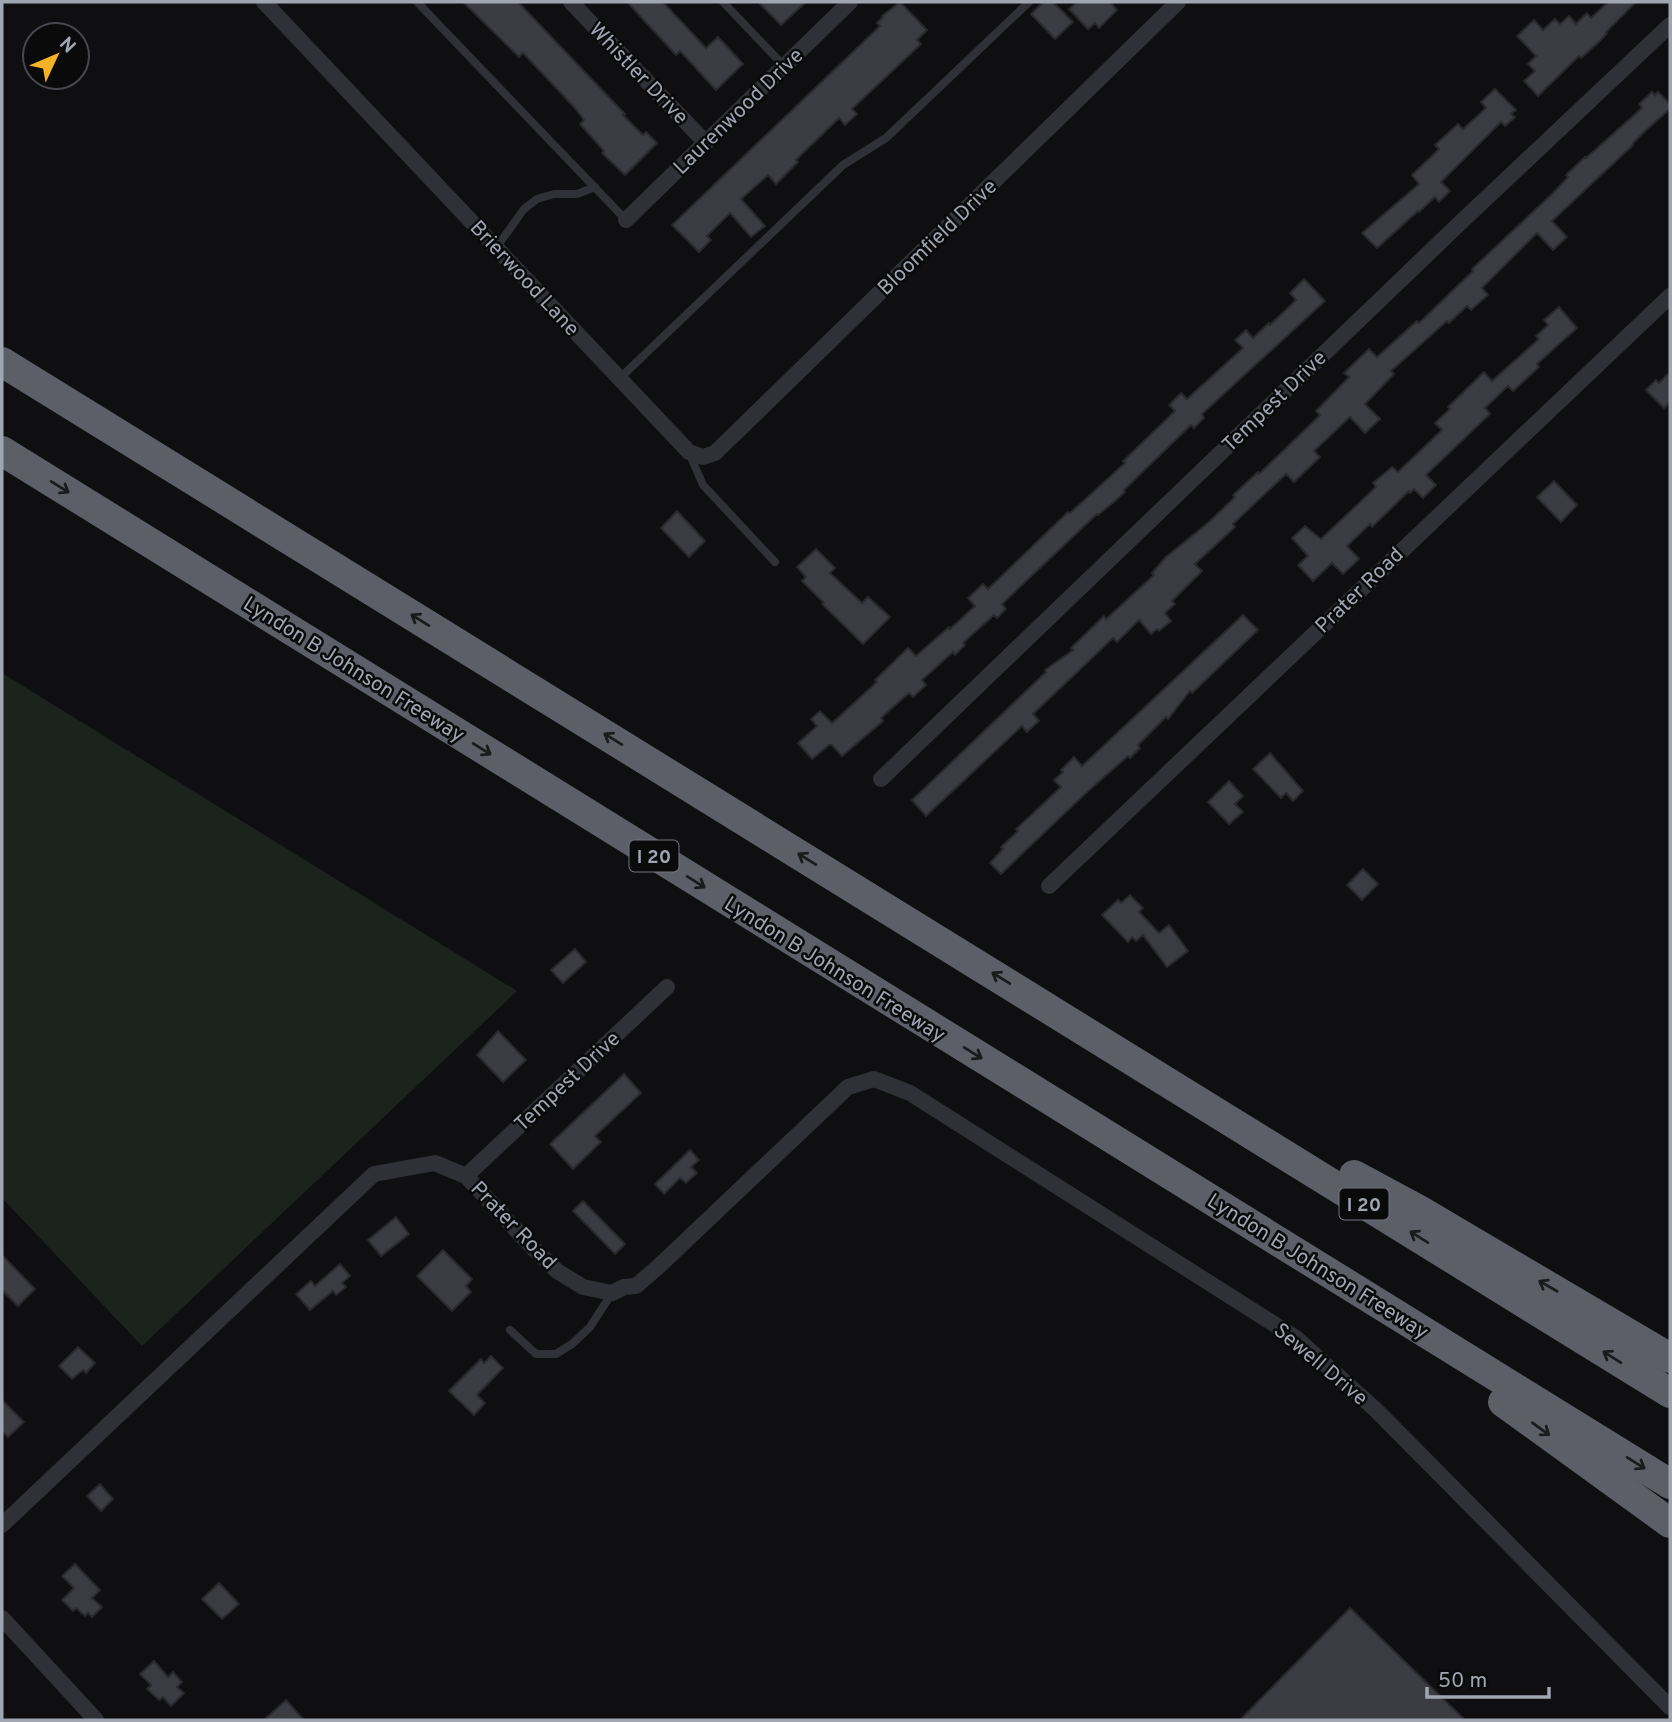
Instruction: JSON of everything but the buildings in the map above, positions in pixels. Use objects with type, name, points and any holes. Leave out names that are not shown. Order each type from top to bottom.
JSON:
[{"type":"highway","name":"I 20","points":[[2,362],[1670,1393]]},
{"type":"highway","name":"Lyndon B Johnson Freeway","points":[[2,451],[1670,1484]]},
{"type":"highway","points":[[1059,1014],[1419,1210],[1670,1358]]},
{"type":"highway","points":[[1307,1259],[1670,1523]]},
{"type":"street","name":"Brierwood Lane","points":[[264,2],[689,452]]},
{"type":"street","name":"Whistler Drive","points":[[571,2],[706,143]]},
{"type":"street","name":"Laurenwood Drive","points":[[626,220],[849,2]]},
{"type":"street","name":"Bloomfield Drive","points":[[689,452],[703,457],[715,453],[1178,2]]},
{"type":"street","name":"Tempest Drive","points":[[881,779],[1670,25]]},
{"type":"street","name":"Prater Road","points":[[1049,886],[1670,296]]},
{"type":"street","name":"Tempest Drive","points":[[466,1176],[667,987]]},
{"type":"street","name":"Sewell Drive","points":[[612,1293],[624,1287],[636,1286],[658,1267],[848,1087],[874,1079],[910,1093],[1296,1338],[1376,1410],[1670,1707]]},
{"type":"street","name":"Prater Road","points":[[2,1525],[374,1174],[435,1163],[466,1176],[557,1271],[583,1287],[612,1293]]},
{"type":"street","points":[[2,1618],[96,1720]]},
{"type":"lane","points":[[417,2],[626,220]]},
{"type":"lane","points":[[723,2],[784,66]]},
{"type":"lane","points":[[620,378],[843,165],[886,138],[1029,2]]},
{"type":"lane","points":[[496,248],[524,209],[537,199],[554,194],[577,194],[594,187]]},
{"type":"lane","name":"Brierwood Lane","points":[[689,452],[703,485],[775,562]]},
{"type":"lane","points":[[510,1329],[536,1354],[556,1354],[590,1327],[612,1293]]},
{"type":"shaded area","points":[[2,673],[517,991],[142,1346],[2,1198]]}]
